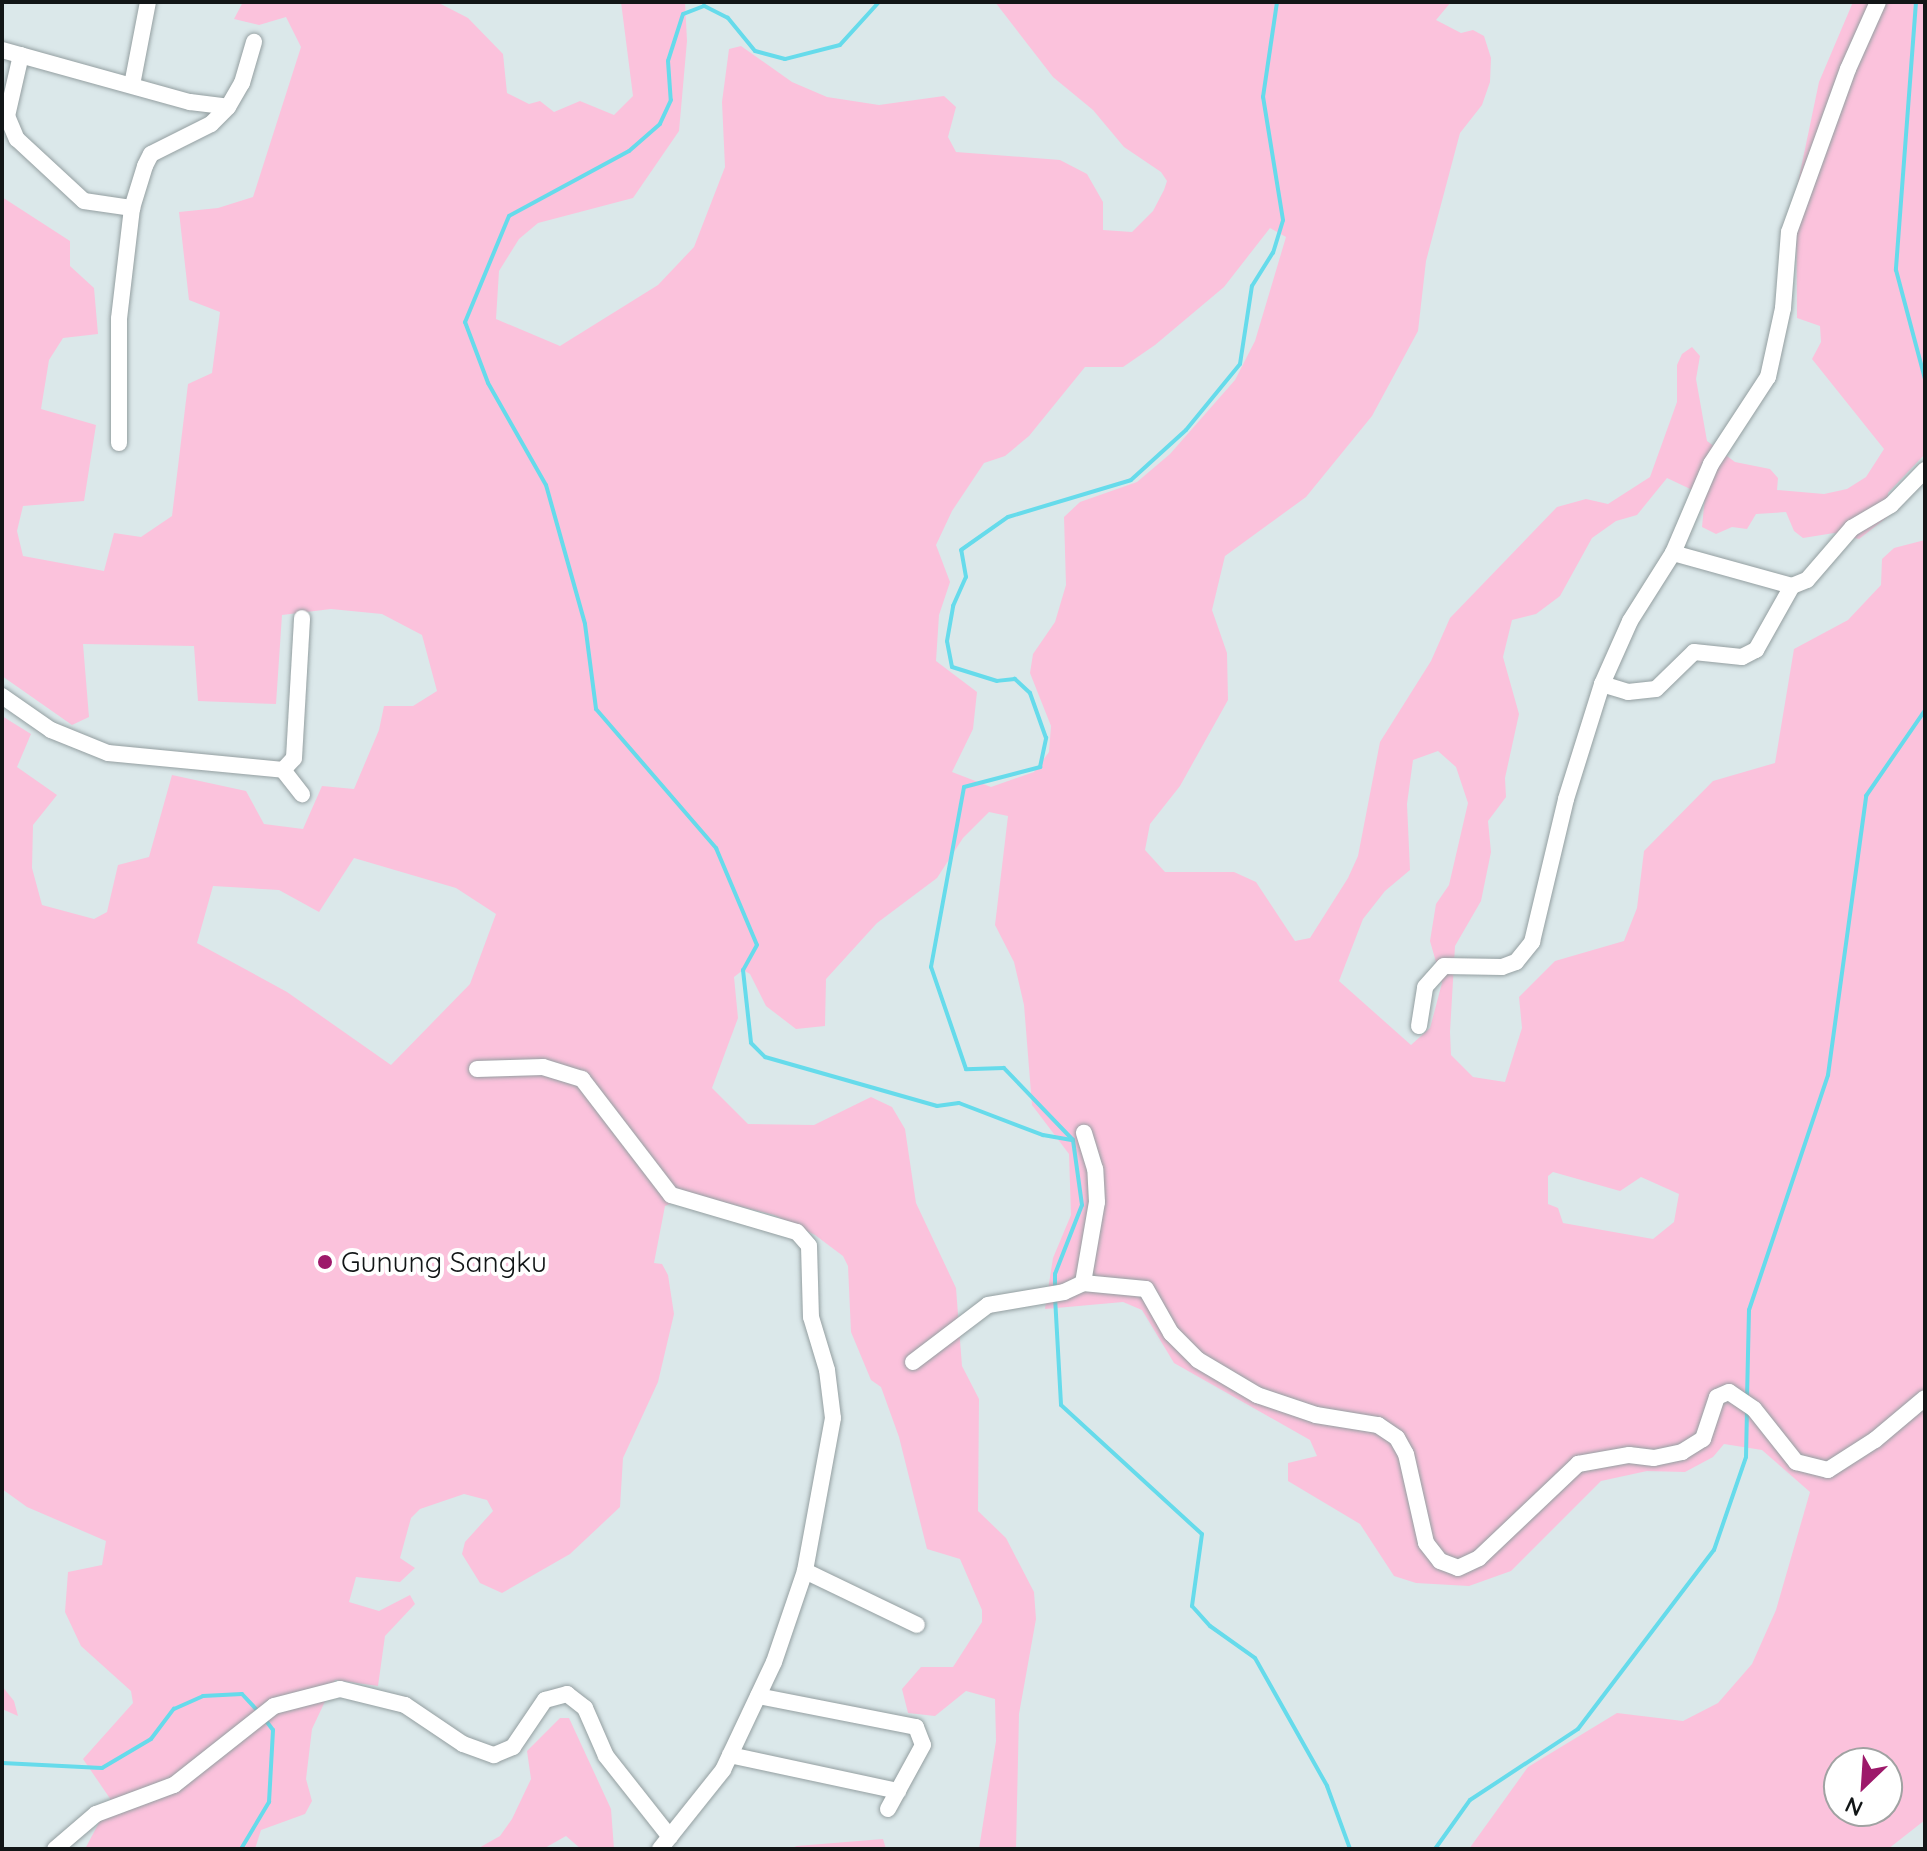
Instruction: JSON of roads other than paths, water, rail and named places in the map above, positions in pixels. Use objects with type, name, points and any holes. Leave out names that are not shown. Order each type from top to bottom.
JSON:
[{"type":"street","points":[[132,85],[148,2]]},
{"type":"street","points":[[1419,1026],[1425,987],[1444,966],[1502,967],[1516,962],[1532,942],[1566,799],[1602,684],[1630,621],[1673,553],[1711,464],[1768,377],[1783,308],[1789,232],[1848,69],[1878,2]]},
{"type":"street","points":[[119,443],[119,319],[132,208],[151,154],[211,124],[228,107],[242,83],[254,42]]},
{"type":"street","points":[[2,50],[228,107]]},
{"type":"street","points":[[21,55],[7,116],[17,139],[84,201],[132,208]]},
{"type":"street","points":[[1673,553],[1792,586],[1807,580],[1852,528],[1891,505],[1925,470]]},
{"type":"street","points":[[1602,684],[1628,692],[1656,689],[1694,652],[1742,657],[1756,650],[1792,586]]},
{"type":"street","points":[[283,770],[294,758],[302,618]]},
{"type":"street","points":[[2,696],[51,730],[108,753],[283,770],[302,794]]},
{"type":"street","points":[[55,1849],[96,1814],[174,1785],[250,1721],[274,1706],[340,1689],[368,1692],[405,1705],[463,1744],[494,1755],[513,1747],[545,1700],[567,1694],[585,1708],[606,1756],[665,1843],[711,1788],[730,1755],[790,1623],[805,1571],[833,1418],[827,1370],[811,1317],[806,1239],[671,1195],[582,1079],[543,1067],[477,1069]]},
{"type":"street","points":[[1083,1283],[1097,1202],[1095,1169],[1084,1133]]},
{"type":"street","points":[[913,1362],[988,1305],[1064,1292],[1083,1283],[1146,1289],[1183,1348],[1257,1395],[1316,1415],[1366,1421],[1388,1431],[1406,1454],[1426,1543],[1452,1567],[1479,1558],[1578,1464],[1603,1457],[1654,1458],[1682,1452],[1703,1439],[1717,1397],[1729,1392],[1754,1409],[1796,1462],[1828,1470],[1875,1440],[1925,1398]]},
{"type":"street","points":[[805,1571],[917,1625]]},
{"type":"street","points":[[758,1696],[827,1714],[916,1727],[923,1745],[888,1809]]},
{"type":"street","points":[[730,1755],[898,1791]]},
{"type":"waterway","points":[[879,2],[840,45],[785,59],[755,51],[728,18],[704,6],[683,14],[668,61],[671,100],[660,124],[629,151],[509,216],[465,322],[488,383],[546,485],[585,624],[596,709],[716,848],[757,945],[743,970],[751,1043],[765,1057],[937,1106],[959,1103],[1043,1135],[1072,1140]]},
{"type":"waterway","points":[[1055,1288],[1055,1274],[1082,1205],[1073,1140],[1004,1068],[966,1069],[931,967],[964,787],[1040,767],[1046,738],[1030,693],[1015,679],[997,681],[952,667],[947,641],[953,606],[966,577],[961,550],[1008,517],[1131,480],[1186,430],[1240,364],[1252,286],[1273,253],[1283,220],[1263,97],[1277,2]]},
{"type":"waterway","points":[[1916,2],[1896,270],[1925,379]]},
{"type":"waterway","points":[[1747,1398],[1749,1310],[1828,1075],[1866,796],[1925,710]]},
{"type":"waterway","points":[[1055,1297],[1061,1405],[1202,1534],[1192,1606],[1210,1626],[1255,1658],[1327,1786],[1350,1849]]},
{"type":"waterway","points":[[1435,1849],[1470,1800],[1578,1729],[1714,1550],[1746,1457],[1747,1411]]},
{"type":"waterway","points":[[2,1763],[102,1768],[151,1739],[174,1709],[203,1696],[242,1694],[258,1711]]},
{"type":"waterway","points":[[241,1849],[269,1802],[273,1730],[264,1718]]},
{"type":"place","name":"Gunung Sangku","points":[[325,1262]]}]
